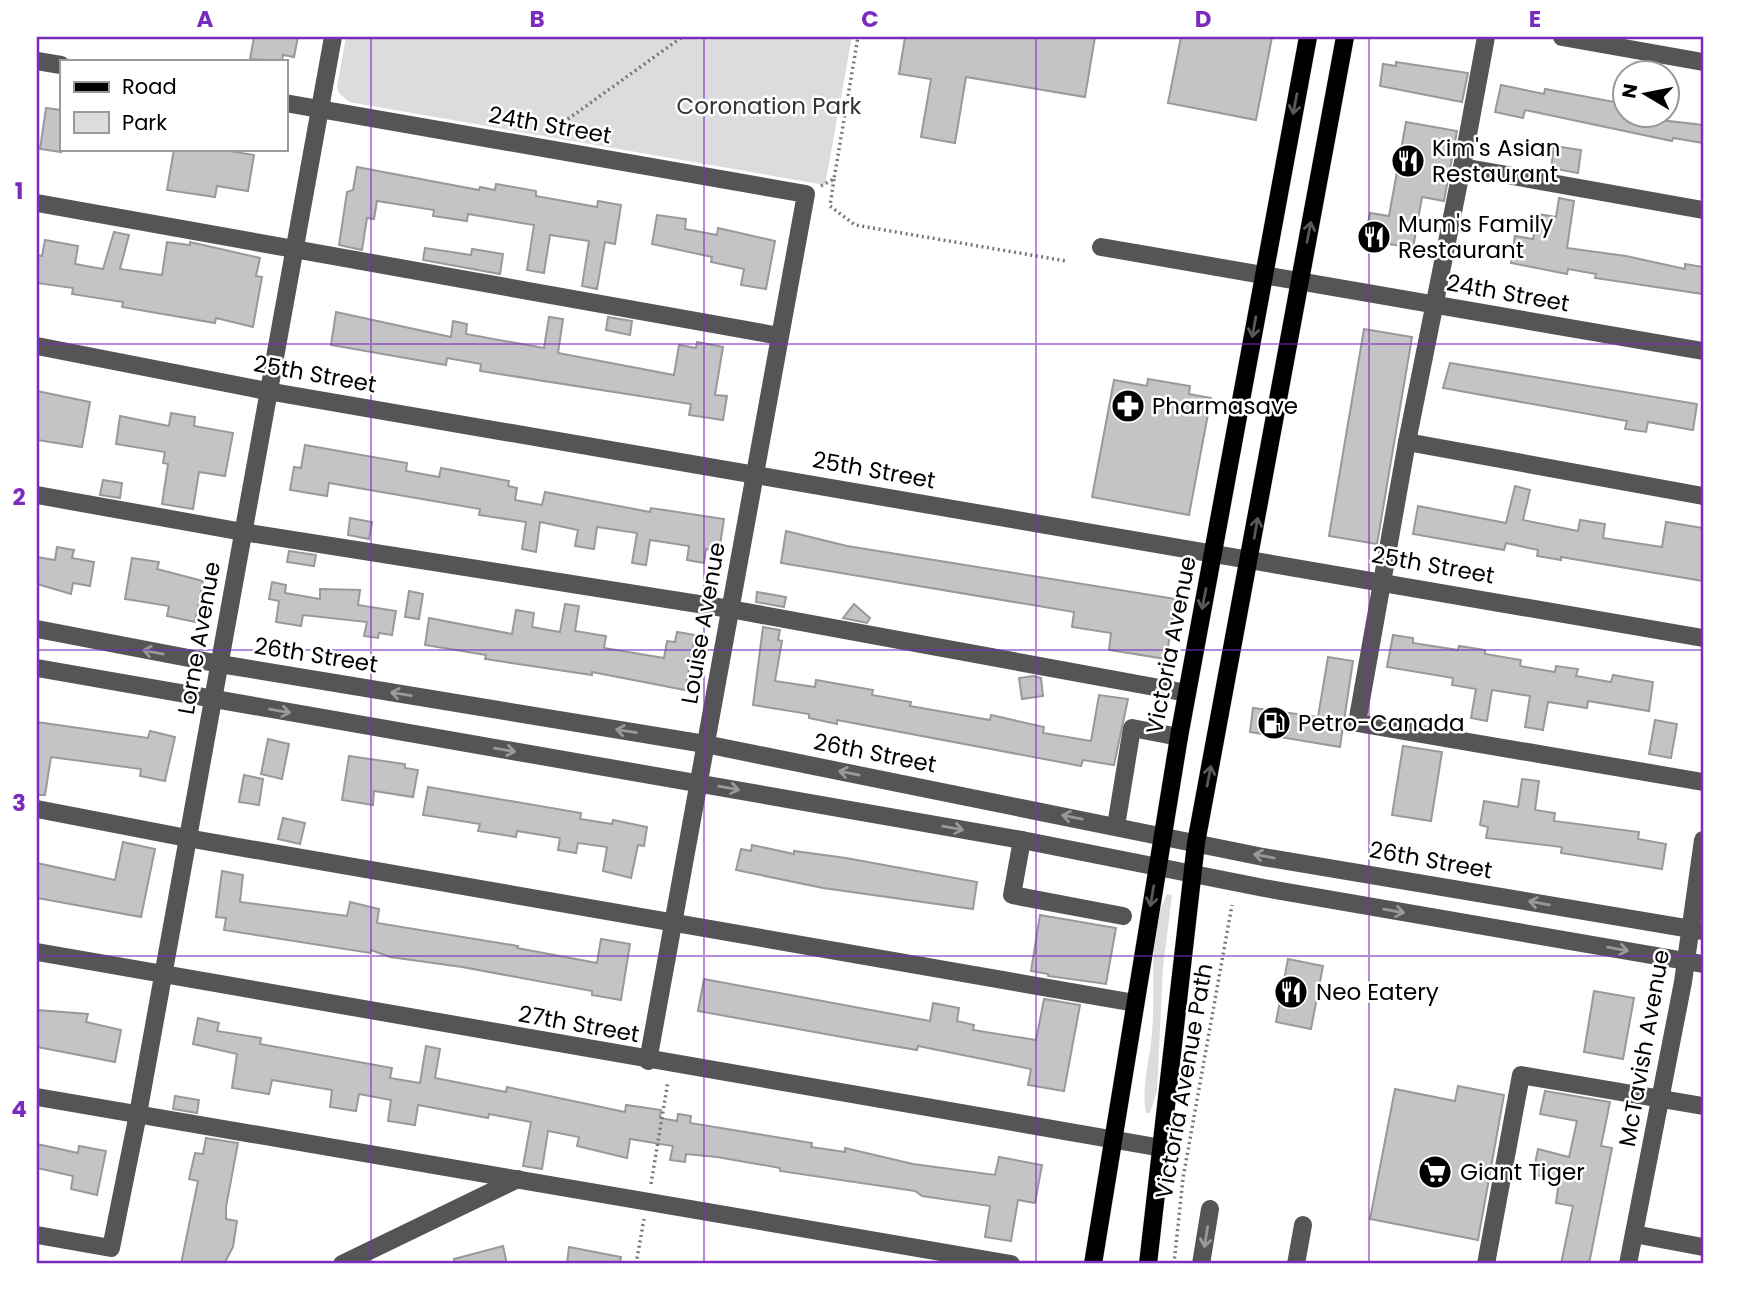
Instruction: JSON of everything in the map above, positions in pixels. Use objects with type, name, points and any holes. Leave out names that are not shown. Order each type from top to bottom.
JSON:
[{"type":"main road","name":"Victoria Avenue","points":[[1093,1264],[1179,737],[1308,37]]},
{"type":"main road","points":[[1148,1264],[1196,843],[1345,37]]},
{"type":"street","name":"Lorne Avenue","points":[[37,1235],[111,1248],[138,1114],[333,37]]},
{"type":"street","points":[[1486,37],[1407,442],[1357,723],[1703,782]]},
{"type":"street","points":[[1562,37],[1703,62]]},
{"type":"street","points":[[37,61],[60,65]]},
{"type":"street","name":"24th Street","points":[[287,103],[806,194]]},
{"type":"street","points":[[1462,167],[1703,210]]},
{"type":"street","name":"Louise Avenue","points":[[648,1061],[806,194]]},
{"type":"street","points":[[37,203],[780,336]]},
{"type":"street","name":"24th Street","points":[[1101,247],[1703,351]]},
{"type":"street","name":"25th Street","points":[[37,346],[267,391],[1703,638]]},
{"type":"street","points":[[1407,442],[1703,496]]},
{"type":"street","points":[[37,495],[243,532],[730,609],[1187,692]]},
{"type":"street","name":"26th Street","points":[[37,629],[220,664],[705,744],[1196,843],[1696,930]]},
{"type":"street","points":[[37,668],[1022,840],[1326,900],[1694,962]]},
{"type":"street","points":[[1116,826],[1132,729],[1179,737]]},
{"type":"street","points":[[37,809],[187,838],[1135,1003]]},
{"type":"street","points":[[1022,840],[1012,895],[1123,916]]},
{"type":"street","name":"McTavish Avenue","points":[[1628,1264],[1660,1099],[1694,962],[1703,840]]},
{"type":"street","points":[[1326,900],[1331,868]]},
{"type":"street","name":"27th Street","points":[[37,952],[648,1061],[1162,1148]]},
{"type":"street","points":[[1486,1264],[1521,1075],[1703,1106]]},
{"type":"street","points":[[37,1097],[1011,1264]]},
{"type":"street","points":[[342,1264],[518,1179]]},
{"type":"street","points":[[1201,1264],[1210,1209]]},
{"type":"street","points":[[1296,1264],[1303,1225]]},
{"type":"street","points":[[1634,1234],[1703,1247]]},
{"type":"path","points":[[531,146],[682,37]]},
{"type":"path","points":[[858,37],[830,206],[855,225],[1066,261]]},
{"type":"path","points":[[806,194],[834,179]]},
{"type":"path","name":"Victoria Avenue Path","points":[[1174,1264],[1182,1178],[1232,905]]},
{"type":"path","points":[[636,1264],[671,1065]]},
{"type":"green space","name":"Coronation Park","points":[[346,37],[852,37],[825,185],[349,102],[339,93],[337,87]]},
{"type":"green space","points":[[1167,894],[1172,895],[1163,968],[1157,1091],[1150,1113],[1146,1113],[1146,1073],[1152,1033],[1155,944],[1161,909]]},
{"type":"building","points":[[254,37],[298,37],[294,57],[283,55],[282,60],[250,59]]},
{"type":"building","points":[[905,37],[1095,37],[1085,97],[966,77],[955,143],[921,137],[931,79],[899,74]]},
{"type":"building","points":[[1181,37],[1272,37],[1256,120],[1168,103]]},
{"type":"building","points":[[1396,62],[1468,73],[1462,102],[1380,86],[1383,64],[1396,66]]},
{"type":"building","points":[[1501,85],[1544,94],[1545,89],[1610,101],[1610,128],[1525,110],[1523,118],[1495,112]]},
{"type":"building","points":[[46,108],[60,110],[61,152],[40,149]]},
{"type":"building","points":[[1406,122],[1457,131],[1444,201],[1422,197],[1413,248],[1365,240],[1370,213],[1389,216]]},
{"type":"building","points":[[1680,122],[1703,125],[1703,143],[1673,138],[1672,141],[1620,130],[1680,130]]},
{"type":"building","points":[[1554,146],[1581,150],[1578,173],[1551,168]]},
{"type":"building","points":[[174,150],[223,150],[254,155],[248,191],[217,186],[215,197],[167,190]]},
{"type":"building","points":[[357,167],[479,190],[480,187],[495,190],[496,184],[536,191],[536,196],[597,207],[598,201],[621,205],[615,244],[605,242],[597,289],[582,286],[589,241],[550,235],[544,273],[527,270],[534,225],[468,214],[467,221],[433,216],[434,210],[377,201],[374,219],[367,218],[362,250],[339,245],[347,192],[353,190]]},
{"type":"building","points":[[1559,198],[1574,201],[1567,248],[1626,256],[1685,269],[1685,264],[1703,267],[1703,294],[1595,278],[1596,274],[1568,269],[1567,274],[1511,263],[1515,236],[1533,239],[1538,214],[1556,217]]},
{"type":"building","points":[[657,215],[686,219],[685,229],[717,235],[718,228],[775,241],[766,289],[741,285],[744,269],[711,262],[712,257],[652,244]]},
{"type":"building","points":[[114,232],[129,235],[120,269],[162,275],[167,242],[190,245],[190,242],[260,258],[256,276],[262,277],[253,327],[216,318],[215,323],[122,307],[123,302],[72,294],[73,288],[37,283],[37,255],[42,256],[45,240],[78,246],[75,264],[103,269]]},
{"type":"building","points":[[425,248],[471,255],[472,249],[503,254],[500,274],[423,260]]},
{"type":"building","points":[[336,312],[451,337],[453,321],[467,324],[466,334],[544,348],[549,317],[563,319],[558,353],[674,375],[679,345],[696,348],[697,342],[723,347],[715,395],[727,396],[723,420],[689,415],[691,404],[480,371],[481,364],[447,358],[446,365],[331,345]]},
{"type":"building","points":[[608,317],[632,321],[630,335],[606,330]]},
{"type":"building","points":[[1364,329],[1412,337],[1377,544],[1329,536]]},
{"type":"building","points":[[1450,363],[1697,404],[1693,430],[1648,422],[1646,432],[1625,429],[1627,421],[1443,388]]},
{"type":"building","points":[[1148,379],[1190,386],[1189,394],[1211,398],[1189,515],[1092,497],[1114,380],[1147,386]]},
{"type":"building","points":[[37,391],[90,402],[82,447],[37,440]]},
{"type":"building","points":[[171,413],[195,417],[194,426],[233,433],[225,476],[199,472],[193,509],[162,504],[168,464],[163,463],[165,452],[116,444],[120,416],[169,426]]},
{"type":"building","points":[[305,445],[407,463],[406,471],[439,477],[441,468],[509,481],[508,486],[517,488],[515,500],[542,505],[545,492],[650,512],[651,508],[724,519],[719,552],[706,549],[704,563],[687,560],[689,546],[650,540],[646,565],[632,563],[637,533],[597,527],[594,549],[575,546],[578,530],[540,522],[536,552],[522,549],[526,522],[479,515],[480,509],[329,483],[327,496],[290,490],[294,467],[301,468]]},
{"type":"building","points":[[103,480],[122,483],[120,498],[100,495]]},
{"type":"building","points":[[1515,486],[1530,490],[1523,520],[1578,531],[1580,520],[1605,524],[1603,538],[1662,547],[1666,522],[1703,528],[1703,581],[1561,557],[1561,560],[1537,556],[1538,550],[1506,543],[1504,550],[1413,534],[1418,506],[1506,523]]},
{"type":"building","points":[[350,518],[372,522],[369,539],[348,535]]},
{"type":"building","points":[[786,531],[847,546],[1176,599],[1166,659],[1109,650],[1111,633],[1072,627],[1074,612],[781,563]]},
{"type":"building","points":[[57,547],[74,550],[72,558],[94,562],[90,586],[73,583],[71,594],[37,584],[37,557],[55,560]]},
{"type":"building","points":[[289,551],[316,555],[314,566],[287,562]]},
{"type":"building","points":[[132,558],[159,562],[157,569],[203,581],[195,622],[167,616],[169,606],[125,599]]},
{"type":"building","points":[[272,582],[286,585],[285,593],[320,599],[320,589],[360,590],[358,605],[396,611],[392,635],[379,633],[378,638],[364,636],[367,622],[303,615],[301,626],[276,622],[279,601],[269,599]]},
{"type":"building","points":[[409,591],[423,594],[419,619],[405,617]]},
{"type":"building","points":[[757,592],[786,597],[784,607],[756,602]]},
{"type":"building","points":[[565,604],[579,606],[575,631],[606,636],[604,648],[664,658],[667,641],[675,642],[677,632],[695,635],[685,690],[592,672],[592,675],[485,659],[486,655],[425,645],[429,618],[512,634],[516,610],[534,613],[532,627],[560,632]]},
{"type":"building","points":[[854,604],[870,618],[867,623],[843,618]]},
{"type":"building","points":[[763,627],[780,630],[778,640],[782,641],[775,681],[815,687],[816,680],[873,690],[872,695],[911,702],[910,706],[990,720],[991,715],[1044,727],[1043,733],[1091,741],[1099,695],[1128,699],[1114,765],[1083,760],[1081,766],[837,720],[837,724],[809,718],[809,714],[753,705]]},
{"type":"building","points":[[1393,635],[1413,638],[1413,643],[1458,650],[1459,646],[1485,650],[1485,654],[1521,660],[1520,666],[1555,672],[1556,666],[1578,669],[1576,676],[1611,682],[1613,675],[1653,682],[1649,711],[1588,701],[1587,708],[1548,702],[1543,730],[1525,727],[1530,696],[1492,690],[1487,721],[1471,718],[1476,689],[1452,685],[1453,678],[1387,667]]},
{"type":"building","points":[[1328,657],[1353,661],[1340,747],[1250,732],[1253,708],[1318,717]]},
{"type":"building","points":[[1019,678],[1041,678],[1043,696],[1022,699]]},
{"type":"building","points":[[1655,720],[1677,724],[1671,758],[1649,754]]},
{"type":"building","points":[[37,722],[148,738],[150,731],[175,737],[165,781],[140,776],[141,769],[51,757],[45,795],[37,795]]},
{"type":"building","points":[[268,739],[289,744],[282,779],[261,774]]},
{"type":"building","points":[[1403,746],[1442,752],[1431,821],[1392,815]]},
{"type":"building","points":[[349,756],[405,764],[405,768],[418,770],[413,797],[374,791],[373,805],[342,800]]},
{"type":"building","points":[[244,775],[263,779],[259,805],[239,802]]},
{"type":"building","points":[[1522,779],[1539,781],[1535,810],[1555,813],[1554,821],[1639,832],[1638,839],[1666,844],[1662,869],[1561,853],[1562,847],[1486,838],[1488,827],[1480,825],[1484,801],[1518,807]]},
{"type":"building","points":[[428,787],[581,813],[580,819],[612,824],[613,820],[647,827],[644,846],[638,845],[631,878],[603,871],[607,847],[578,843],[576,853],[558,850],[560,838],[517,831],[516,837],[478,831],[480,824],[423,815]]},
{"type":"building","points":[[283,818],[305,823],[300,844],[278,839]]},
{"type":"building","points":[[123,842],[155,849],[141,917],[37,898],[37,863],[115,880]]},
{"type":"building","points":[[752,845],[794,854],[794,851],[846,858],[977,882],[973,909],[823,888],[736,870],[741,849],[751,851]]},
{"type":"building","points":[[222,871],[243,875],[240,902],[347,916],[350,902],[379,909],[377,923],[518,946],[517,948],[597,963],[601,939],[630,944],[621,1000],[592,995],[592,991],[390,957],[371,950],[370,953],[224,930],[226,918],[216,917]]},
{"type":"building","points":[[1040,915],[1116,928],[1106,984],[1031,971]]},
{"type":"building","points":[[1288,959],[1323,966],[1311,1029],[1276,1022]]},
{"type":"building","points":[[704,979],[930,1021],[933,1003],[959,1008],[957,1021],[974,1025],[973,1030],[1036,1040],[1044,999],[1080,1005],[1064,1091],[1028,1085],[1031,1069],[918,1046],[917,1050],[698,1011]]},
{"type":"building","points":[[1594,991],[1634,998],[1623,1059],[1584,1052]]},
{"type":"building","points":[[37,1010],[88,1014],[86,1022],[121,1030],[115,1062],[37,1047]]},
{"type":"building","points":[[198,1018],[219,1023],[217,1031],[261,1038],[260,1044],[392,1068],[390,1078],[420,1083],[426,1046],[440,1049],[435,1078],[506,1092],[507,1087],[625,1112],[626,1105],[661,1110],[660,1118],[677,1121],[678,1114],[691,1116],[690,1123],[812,1143],[811,1147],[845,1152],[845,1148],[913,1164],[995,1175],[999,1157],[1042,1165],[1035,1203],[1018,1200],[1011,1241],[985,1237],[990,1206],[922,1196],[915,1191],[780,1171],[780,1168],[717,1157],[686,1154],[685,1162],[670,1160],[673,1146],[630,1139],[627,1158],[577,1146],[579,1137],[548,1131],[542,1169],[523,1166],[531,1122],[489,1114],[488,1118],[418,1105],[415,1125],[388,1121],[391,1100],[359,1094],[356,1111],[330,1107],[332,1090],[272,1080],[269,1094],[232,1088],[237,1054],[193,1044]]},
{"type":"building","name":"Giant Tiger","points":[[1458,1086],[1504,1095],[1478,1240],[1370,1219],[1395,1089],[1455,1101]]},
{"type":"building","points":[[1545,1091],[1610,1102],[1601,1146],[1612,1148],[1589,1264],[1561,1264],[1573,1206],[1556,1203],[1559,1181],[1533,1174],[1538,1149],[1569,1157],[1577,1121],[1540,1114]]},
{"type":"building","points":[[175,1096],[199,1100],[197,1113],[173,1109]]},
{"type":"building","points":[[206,1138],[238,1143],[226,1207],[226,1219],[237,1221],[233,1247],[224,1264],[181,1264],[198,1181],[189,1179],[195,1153],[203,1154]]},
{"type":"building","points":[[37,1144],[78,1153],[79,1146],[106,1151],[97,1195],[71,1189],[73,1176],[37,1168]]},
{"type":"building","points":[[503,1246],[507,1264],[455,1264],[454,1259]]},
{"type":"building","points":[[569,1247],[621,1257],[620,1264],[567,1264]]},
{"type":"place","name":"Kim's Asian Restaurant","points":[[1408,161]]},
{"type":"place","name":"Mum's Family Restaurant","points":[[1374,237]]},
{"type":"place","name":"Pharmasave","points":[[1128,406]]},
{"type":"place","name":"Petro-Canada","points":[[1274,723]]},
{"type":"place","name":"Neo Eatery","points":[[1291,992]]},
{"type":"place","name":"Giant Tiger","points":[[1435,1172]]}]
